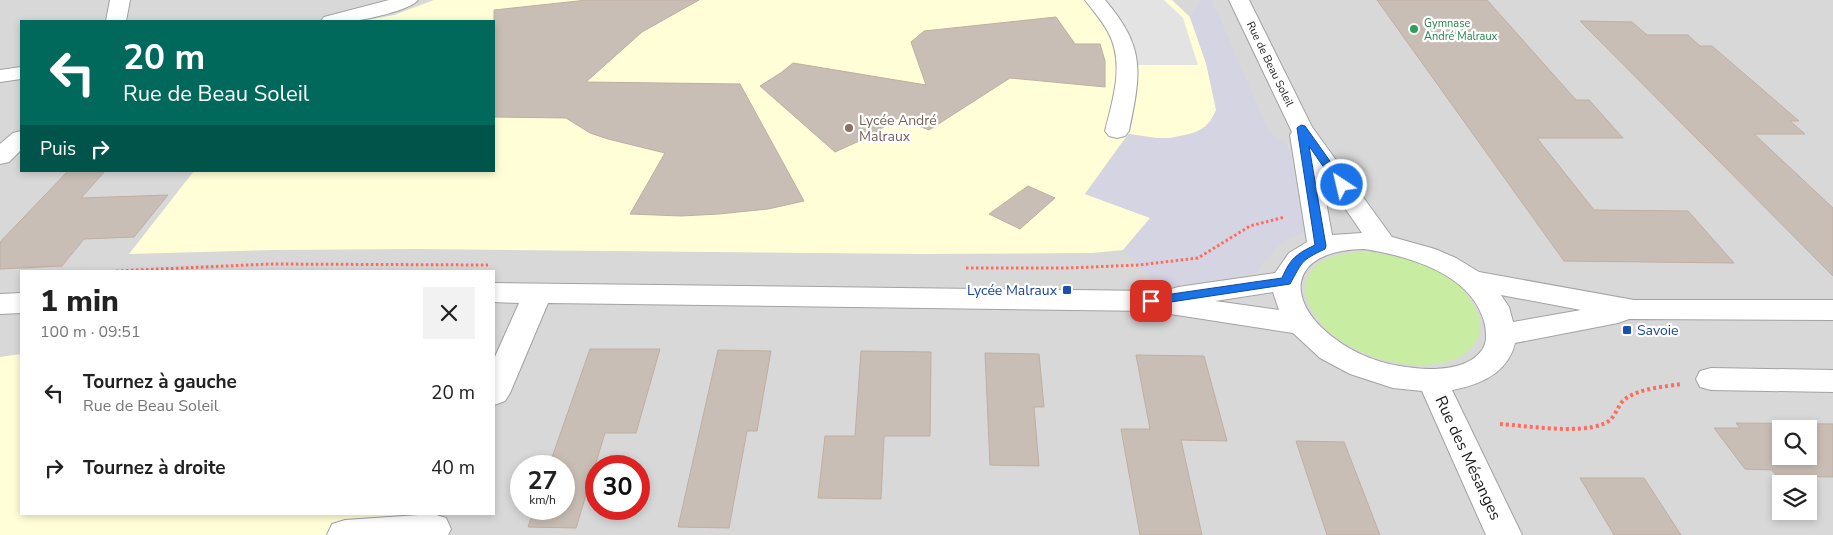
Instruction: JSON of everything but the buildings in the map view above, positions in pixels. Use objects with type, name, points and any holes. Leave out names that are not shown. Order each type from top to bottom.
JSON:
[{"type":"street","points":[[116,20],[120,0]]},
{"type":"street","points":[[336,20],[388,8],[408,0]]},
{"type":"street","points":[[1095,0],[1121,35],[1129,58],[1128,76],[1117,131]]},
{"type":"street","name":"Rue de Beau Soleil","points":[[1239,0],[1301,128],[1382,242]]},
{"type":"street","points":[[0,76],[20,73]]},
{"type":"street","name":"Rue de Beau Soleil","points":[[1301,128],[1321,246]]},
{"type":"street","points":[[0,157],[20,139]]},
{"type":"street","points":[[1341,242],[1382,242],[1417,251],[1434,258],[1470,280],[1487,298],[1496,312],[1502,336],[1494,357],[1479,369],[1460,377],[1432,380],[1402,378],[1358,365],[1324,346],[1301,324],[1290,306],[1286,281],[1294,264],[1304,255],[1321,246],[1341,242]]},
{"type":"street","points":[[1470,280],[1634,310],[1833,310]]},
{"type":"street","points":[[1151,301],[1286,281]]},
{"type":"street","points":[[495,391],[538,293]]},
{"type":"street","points":[[495,294],[1151,301],[1301,324]]},
{"type":"street","points":[[0,304],[20,303]]},
{"type":"street","points":[[1502,336],[1634,310]]},
{"type":"street","points":[[1712,379],[1833,381]]},
{"type":"street","name":"Rue des Mésanges","points":[[1432,380],[1504,535]]},
{"type":"street","points":[[345,535],[435,526]]},
{"type":"path","points":[[961,268],[1068,268],[1139,265],[1198,258],[1250,226],[1292,216]]},
{"type":"path","points":[[138,270],[270,264],[496,266]]},
{"type":"path","points":[[1500,424],[1594,428],[1605,424],[1614,417],[1626,399],[1635,394],[1646,390],[1712,379]]},
{"type":"shaded area","points":[[0,0],[1833,0],[1833,535],[0,535]]},
{"type":"shaded area","name":"Lycée André Malraux","points":[[434,0],[1172,0],[1190,17],[1206,63],[1217,110],[1208,125],[1194,133],[1165,139],[1128,134],[1085,194],[1151,218],[1123,250],[1092,253],[920,254],[418,249],[129,254],[193,172],[495,172],[495,20],[368,20],[394,15]]},
{"type":"shaded area","points":[[1100,0],[1164,0],[1183,18],[1198,65],[1134,65]]},
{"type":"shaded area","points":[[1201,0],[1212,0],[1269,132],[1289,147],[1301,214],[1306,230],[1281,243],[1255,273],[1231,279],[1160,287],[1123,250],[1150,218],[1085,194],[1129,134],[1153,138],[1177,138],[1202,130],[1211,120],[1216,110],[1206,63],[1190,17]]},
{"type":"shaded area","points":[[20,354],[20,515],[410,515],[400,535],[0,535],[0,357]]},
{"type":"green space","points":[[1364,251],[1395,256],[1425,265],[1444,275],[1462,289],[1473,304],[1479,319],[1479,333],[1473,346],[1461,356],[1444,363],[1402,364],[1365,354],[1327,330],[1310,308],[1306,296],[1306,284],[1310,272],[1321,262],[1331,257]]},
{"type":"place","name":"Gymnase André Malraux","points":[[1414,29]]},
{"type":"place","name":"Lycée André Malraux","points":[[849,128]]},
{"type":"place","name":"Lycée Malraux","points":[[1067,290]]},
{"type":"place","name":"Savoie","points":[[1627,330]]},
{"type":"route","points":[[1151,301],[1286,281],[1294,264],[1311,250],[1321,246],[1301,128],[1342,185]]}]
